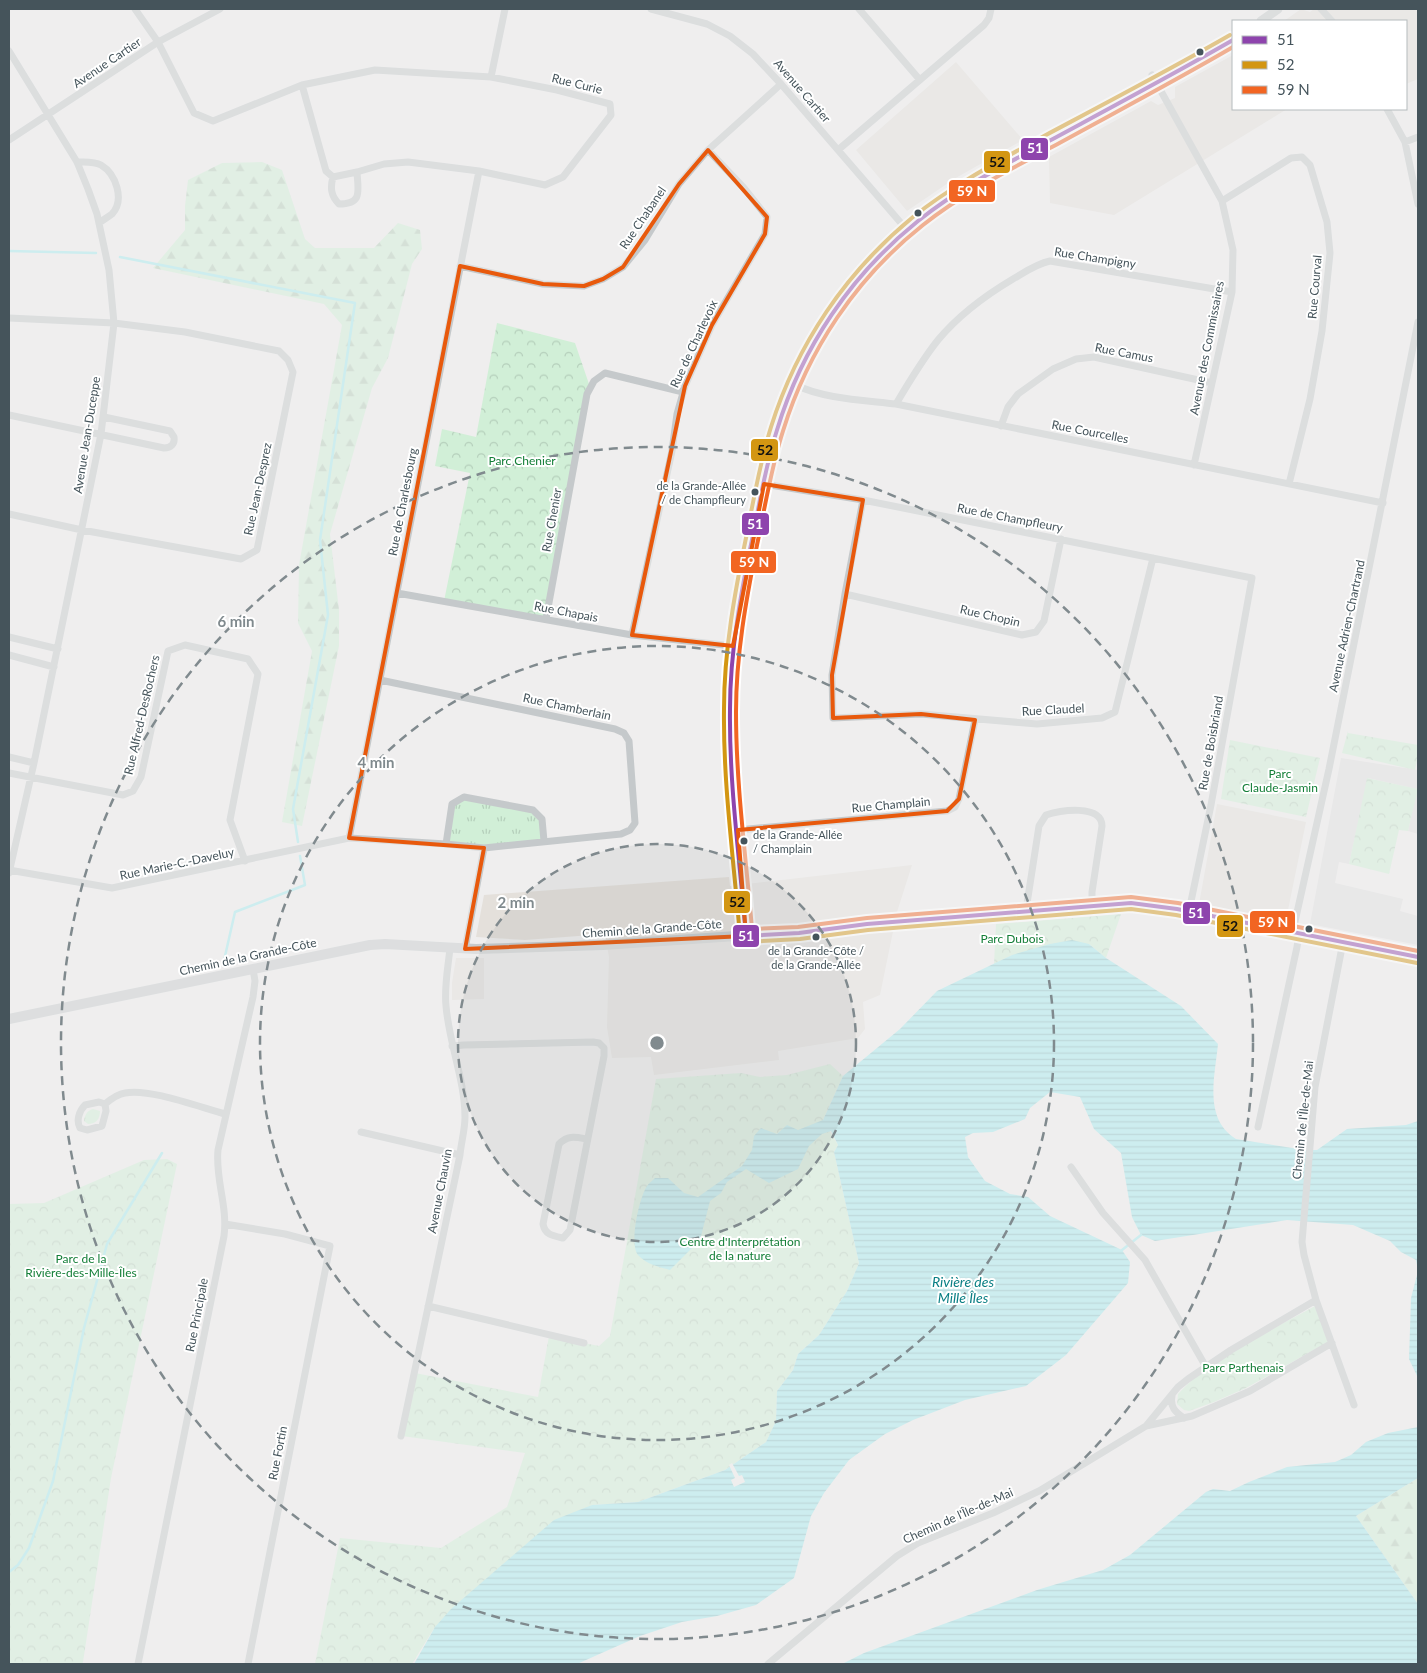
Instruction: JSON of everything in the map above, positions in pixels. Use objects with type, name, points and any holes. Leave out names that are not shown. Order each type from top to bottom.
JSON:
[{"type":"main road","name":"Chemin de la Grande-Côte","points":[[9,1018],[370,945],[385,944],[465,949],[574,946],[798,933],[856,925],[1092,905],[1139,903],[1189,911],[1418,957]]},
{"type":"street","name":"Rue Curie","points":[[136,9],[158,42],[194,113],[214,121],[302,85],[375,70],[491,78],[557,90],[610,104],[610,116],[563,177],[545,184],[479,171],[408,162],[384,164],[333,177]]},
{"type":"street","name":"Avenue Cartier","points":[[9,140],[158,42],[220,9]]},
{"type":"street","points":[[491,78],[505,9]]},
{"type":"street","name":"Avenue Cartier","points":[[651,9],[707,24],[730,36],[753,54],[782,84],[907,230]]},
{"type":"street","points":[[859,9],[920,80]]},
{"type":"street","points":[[838,150],[987,21],[991,9]]},
{"type":"street","points":[[1262,20],[1278,9]]},
{"type":"street","points":[[1321,9],[1331,20]]},
{"type":"street","points":[[746,936],[730,727],[733,646],[776,430],[793,384],[813,345],[840,303],[868,268],[907,230],[933,210],[973,183],[1154,79],[1232,40]]},
{"type":"street","name":"Avenue Jean-Duceppe","points":[[9,51],[77,162],[88,188],[99,223],[109,270],[114,324],[101,434],[31,778],[9,872]]},
{"type":"street","name":"Avenue des Commissaires","points":[[1154,79],[1222,201],[1233,250],[1232,292],[1194,465]]},
{"type":"street","name":"Rue Chabanel","points":[[460,266],[542,284],[584,286],[603,279],[623,266],[645,240],[679,184],[708,150],[782,84]]},
{"type":"street","points":[[302,85],[326,171],[333,177],[331,185],[332,197],[339,204],[349,204],[355,200],[358,192],[357,172]]},
{"type":"street","points":[[1388,110],[1406,142],[1418,204]]},
{"type":"street","points":[[1406,142],[1418,137]]},
{"type":"street","name":"Rue de Charlevoix","points":[[632,635],[683,392],[712,325],[765,234],[766,217],[744,188],[708,150]]},
{"type":"street","name":"Rue Courval","points":[[1222,201],[1292,158],[1302,157],[1310,165],[1326,222],[1330,253],[1322,331],[1310,399],[1289,484]]},
{"type":"street","points":[[77,162],[100,165],[108,172],[118,190],[118,200],[112,214],[99,223]]},
{"type":"street","name":"Rue de Charlesbourg","points":[[349,838],[479,171]]},
{"type":"street","name":"Rue Champigny","points":[[896,404],[915,372],[938,340],[995,290],[1039,264],[1050,261],[1232,292]]},
{"type":"street","name":"Rue Jean-Desprez","points":[[9,318],[114,324],[185,332],[279,351],[288,360],[293,372],[257,550],[241,559],[82,530],[9,514]]},
{"type":"street","name":"Avenue Adrien-Chartrand","points":[[1258,1127],[1298,940],[1294,926],[1329,770],[1418,322]]},
{"type":"street","name":"Rue Camus","points":[[1001,426],[1008,407],[1018,394],[1053,368],[1076,358],[1094,357],[1212,383]]},
{"type":"street","name":"Rue Chenier","points":[[546,619],[587,394],[594,382],[605,373],[683,392]]},
{"type":"street","name":"Rue Courcelles","points":[[793,384],[807,390],[850,399],[896,404],[1383,503]]},
{"type":"street","points":[[9,415],[164,448],[172,446],[175,440],[172,432],[168,430],[104,417]]},
{"type":"street","name":"Rue de Champfleury","points":[[764,484],[863,500],[1252,578]]},
{"type":"street","points":[[845,594],[863,500]]},
{"type":"street","name":"Rue Chopin","points":[[845,594],[1022,635],[1036,632],[1044,621],[1061,539]]},
{"type":"street","name":"Rue Claudel","points":[[845,594],[832,675],[833,718],[921,714],[1037,724],[1102,718],[1115,712],[1153,558]]},
{"type":"street","name":"Rue de Boisbriand","points":[[1189,911],[1211,805],[1252,578]]},
{"type":"street","name":"Rue Chapais","points":[[397,593],[632,635],[733,646]]},
{"type":"street","points":[[9,637],[58,649]]},
{"type":"street","name":"Rue Alfred-DesRochers","points":[[31,778],[123,796],[133,791],[141,777],[168,651],[185,645],[248,659],[258,674],[230,820],[244,861]]},
{"type":"street","points":[[9,655],[54,667]]},
{"type":"street","name":"Rue Chamberlain","points":[[349,838],[484,848],[621,834],[630,830],[635,823],[629,741],[624,733],[605,727],[380,680]]},
{"type":"street","name":"Rue Champlain","points":[[738,830],[947,811],[955,807],[959,799],[975,720]]},
{"type":"street","points":[[9,757],[34,763]]},
{"type":"street","points":[[9,773],[31,778]]},
{"type":"street","points":[[446,844],[452,804],[464,796],[533,810],[542,819],[544,841]]},
{"type":"street","points":[[1026,910],[1041,822],[1046,815],[1057,812],[1090,811],[1098,815],[1102,820],[1092,892],[1092,905]]},
{"type":"street","name":"Rue Marie-C.-Daveluy","points":[[9,872],[112,888],[349,838]]},
{"type":"street","points":[[465,949],[484,848]]},
{"type":"street","name":"Chemin de l'Île-de-Mai","points":[[1343,942],[1315,1087],[1302,1242],[1316,1300],[1354,1405]]},
{"type":"street","name":"Avenue Chauvin","points":[[401,1436],[460,1155],[465,1117],[460,1078],[452,1046],[446,998],[450,948]]},
{"type":"street","name":"Rue Principale","points":[[138,1664],[212,1298],[225,1224],[217,1161],[218,1145],[252,997],[255,981],[253,969]]},
{"type":"street","points":[[452,1046],[593,1042],[602,1045],[604,1055],[570,1230],[563,1238],[550,1235],[544,1230],[543,1224],[559,1144],[573,1136],[587,1139]]},
{"type":"street","points":[[105,1104],[106,1111],[102,1126],[97,1129],[87,1130],[80,1128],[78,1121],[83,1107],[97,1102],[105,1104],[121,1094],[141,1092],[225,1114]]},
{"type":"street","points":[[361,1132],[460,1155]]},
{"type":"street","points":[[1071,1167],[1103,1213],[1145,1260],[1206,1367]]},
{"type":"street","name":"Rue Fortin","points":[[225,1224],[285,1234],[330,1246],[248,1664]]},
{"type":"street","name":"Chemin de l'Île-de-Mai","points":[[768,1664],[897,1556],[918,1543],[993,1513],[1039,1491],[1146,1426],[1188,1379],[1232,1350],[1316,1300]]},
{"type":"street","points":[[428,1306],[584,1343]]},
{"type":"street","name":"Chemin de l'Île-de-Mai","points":[[1146,1426],[1192,1416],[1250,1391],[1332,1343]]},
{"type":"street","points":[[1172,1395],[1171,1402],[1174,1410],[1184,1418]]},
{"type":"highlighted area","points":[[708,150],[767,217],[765,234],[712,325],[685,386],[632,635],[733,646],[764,484],[863,500],[832,675],[833,718],[921,714],[975,720],[959,799],[947,811],[738,830],[746,936],[465,949],[484,848],[349,838],[460,266],[543,284],[584,286],[603,279],[623,267],[679,184]]},
{"type":"shaded area","points":[[1301,9],[1310,12],[1314,9],[1418,9],[1418,79],[1407,84],[1407,20],[1285,20]]},
{"type":"shaded area","points":[[1232,56],[1232,110],[1285,110],[1114,215],[1050,203],[1049,157],[1151,101],[1158,105],[1175,98],[1175,87]]},
{"type":"shaded area","points":[[956,62],[1023,140],[954,179],[907,211],[856,150]]},
{"type":"shaded area","points":[[1341,758],[1418,770],[1418,834],[1408,831],[1417,789],[1368,778],[1349,864],[1339,862],[1335,883],[1403,899],[1400,911],[1418,916],[1418,945],[1310,924]]},
{"type":"shaded area","points":[[1217,804],[1306,822],[1287,915],[1281,921],[1199,904]]},
{"type":"shaded area","points":[[912,865],[897,912],[880,995],[863,1002],[865,1029],[858,1038],[778,1051],[779,1060],[654,1075],[651,1057],[612,1058],[607,1027],[609,957],[605,934],[525,940],[476,937],[484,895],[729,877],[730,886]]},
{"type":"shaded area","points":[[456,958],[484,958],[484,999],[452,1000],[452,983]]},
{"type":"green space","points":[[262,162],[282,170],[305,239],[315,248],[374,248],[398,223],[420,230],[422,249],[412,264],[388,358],[372,388],[330,534],[339,610],[339,646],[302,826],[282,822],[312,651],[298,623],[299,565],[342,325],[324,304],[153,268],[185,230],[188,180],[222,163]]},
{"type":"green space","name":"Parc Chenier","points":[[497,323],[575,343],[589,384],[546,619],[444,601],[470,473],[435,466],[442,429],[476,437]]},
{"type":"green space","name":"Parc Claude-Jasmin","points":[[1348,731],[1348,733],[1418,745],[1415,770],[1342,753]]},
{"type":"green space","name":"Parc Claude-Jasmin","points":[[1230,740],[1320,758],[1306,817],[1221,799]]},
{"type":"green space","points":[[1367,778],[1418,789],[1408,831],[1399,830],[1389,874],[1349,864]]},
{"type":"green space","points":[[464,797],[533,810],[542,819],[544,841],[484,848],[446,844],[452,804]]},
{"type":"green space","name":"Parc Dubois","points":[[1121,914],[1106,958],[1089,944],[1012,955],[994,964],[996,924]]},
{"type":"green space","name":"Centre d'Interprétation de la nature","points":[[830,1064],[843,1076],[823,1120],[838,1145],[834,1152],[859,1263],[847,1291],[819,1335],[798,1354],[793,1370],[777,1391],[776,1421],[766,1442],[725,1470],[638,1502],[592,1505],[518,1552],[451,1611],[433,1630],[412,1664],[315,1664],[340,1538],[441,1548],[507,1507],[525,1453],[402,1436],[415,1373],[538,1397],[549,1336],[599,1346],[610,1336],[656,1079],[741,1073],[760,1077],[787,1075]]},
{"type":"green space","points":[[93,1109],[100,1111],[99,1116],[95,1122],[88,1124],[84,1121],[85,1116]]},
{"type":"green space","name":"Parc de la Rivière-des-Mille-Îles","points":[[167,1159],[177,1164],[111,1478],[83,1662],[82,1664],[9,1664],[9,1204],[44,1203],[144,1160]]},
{"type":"green space","name":"Parc Parthenais","points":[[1315,1306],[1328,1342],[1246,1388],[1214,1402],[1189,1411],[1184,1410],[1177,1404],[1178,1394],[1208,1367],[1243,1345]]},
{"type":"green space","points":[[1264,1337],[1280,1365],[1245,1386],[1228,1359]]},
{"type":"green space","points":[[1418,1478],[1418,1604],[1356,1516]]},
{"type":"water","name":"Rivière des Mille Îles","points":[[1072,940],[1089,944],[1106,958],[1181,1006],[1218,1044],[1214,1083],[1215,1109],[1219,1120],[1226,1130],[1236,1139],[1305,1150],[1317,1150],[1347,1129],[1406,1125],[1418,1121],[1418,1270],[1416,1260],[1401,1252],[1390,1241],[1353,1225],[1287,1220],[1155,1241],[1141,1235],[1132,1217],[1121,1153],[1094,1129],[1080,1097],[1050,1092],[1030,1108],[1025,1119],[993,1132],[973,1133],[965,1137],[968,1157],[985,1181],[1010,1194],[1028,1197],[1050,1216],[1122,1250],[1130,1262],[1128,1283],[1066,1355],[1026,1386],[965,1400],[913,1420],[885,1434],[849,1460],[824,1493],[811,1516],[794,1578],[756,1605],[717,1616],[682,1622],[640,1636],[577,1664],[414,1664],[435,1627],[451,1609],[554,1520],[592,1505],[638,1502],[725,1470],[766,1442],[776,1421],[777,1391],[793,1370],[798,1354],[819,1335],[847,1291],[859,1263],[834,1152],[838,1145],[831,1131],[822,1134],[809,1146],[798,1169],[769,1183],[746,1169],[727,1182],[721,1193],[710,1201],[700,1240],[670,1270],[645,1261],[638,1255],[635,1249],[634,1241],[638,1210],[647,1186],[655,1178],[668,1178],[684,1193],[698,1197],[742,1166],[752,1150],[754,1136],[761,1128],[777,1134],[787,1125],[798,1130],[823,1120],[843,1076],[900,1029],[937,991],[1012,955]]},
{"type":"water","points":[[1418,1271],[1418,1378],[1409,1359],[1411,1298]]},
{"type":"water","points":[[1418,1427],[1418,1478],[1356,1516],[1418,1604],[1418,1664],[842,1664],[864,1653],[1037,1590],[1103,1570],[1130,1555],[1206,1492],[1213,1489],[1230,1491],[1287,1467],[1335,1462],[1351,1455],[1366,1442],[1388,1433]]},
{"type":"pier","points":[[732,1463],[739,1476],[742,1475],[745,1482],[734,1487],[731,1480],[735,1478],[729,1465]]},
{"type":"waterway","points":[[9,251],[96,253]]},
{"type":"waterway","points":[[120,257],[355,303],[320,540],[328,615],[293,809],[298,842]]},
{"type":"waterway","points":[[223,965],[235,912],[305,885],[300,856]]},
{"type":"waterway","points":[[9,1572],[18,1565],[29,1548],[53,1481],[84,1328],[107,1244],[162,1153]]},
{"type":"waterway","points":[[1122,1250],[1141,1235]]},
{"type":"transit line","name":"52","points":[[1230,35],[993,164],[928,205],[889,238],[866,261],[845,286],[810,339],[782,396],[767,440],[738,577],[728,643],[724,687],[725,766],[740,937],[742,941],[746,942],[800,939],[868,930],[1131,909],[1176,915],[1417,963]]},
{"type":"transit line","name":"51","points":[[1232,41],[998,168],[933,209],[894,242],[871,265],[832,315],[815,342],[787,399],[770,456],[744,578],[734,643],[730,687],[731,766],[746,936],[799,933],[867,924],[1131,903],[1177,909],[1418,957]]},
{"type":"transit line","points":[[1232,48],[1002,174],[938,214],[923,225],[876,268],[837,318],[821,344],[793,401],[775,459],[742,628],[736,691],[736,739],[739,794],[752,929],[798,927],[867,918],[1131,897],[1178,903],[1418,951]]},
{"type":"place","name":"de la Grande-Allée / de Champfleury","points":[[755,492]]},
{"type":"place","name":"de la Grande-Allée / Champlain","points":[[744,841]]},
{"type":"place","name":"de la Grande-Côte / de la Grande-Allée","points":[[816,937]]}]
